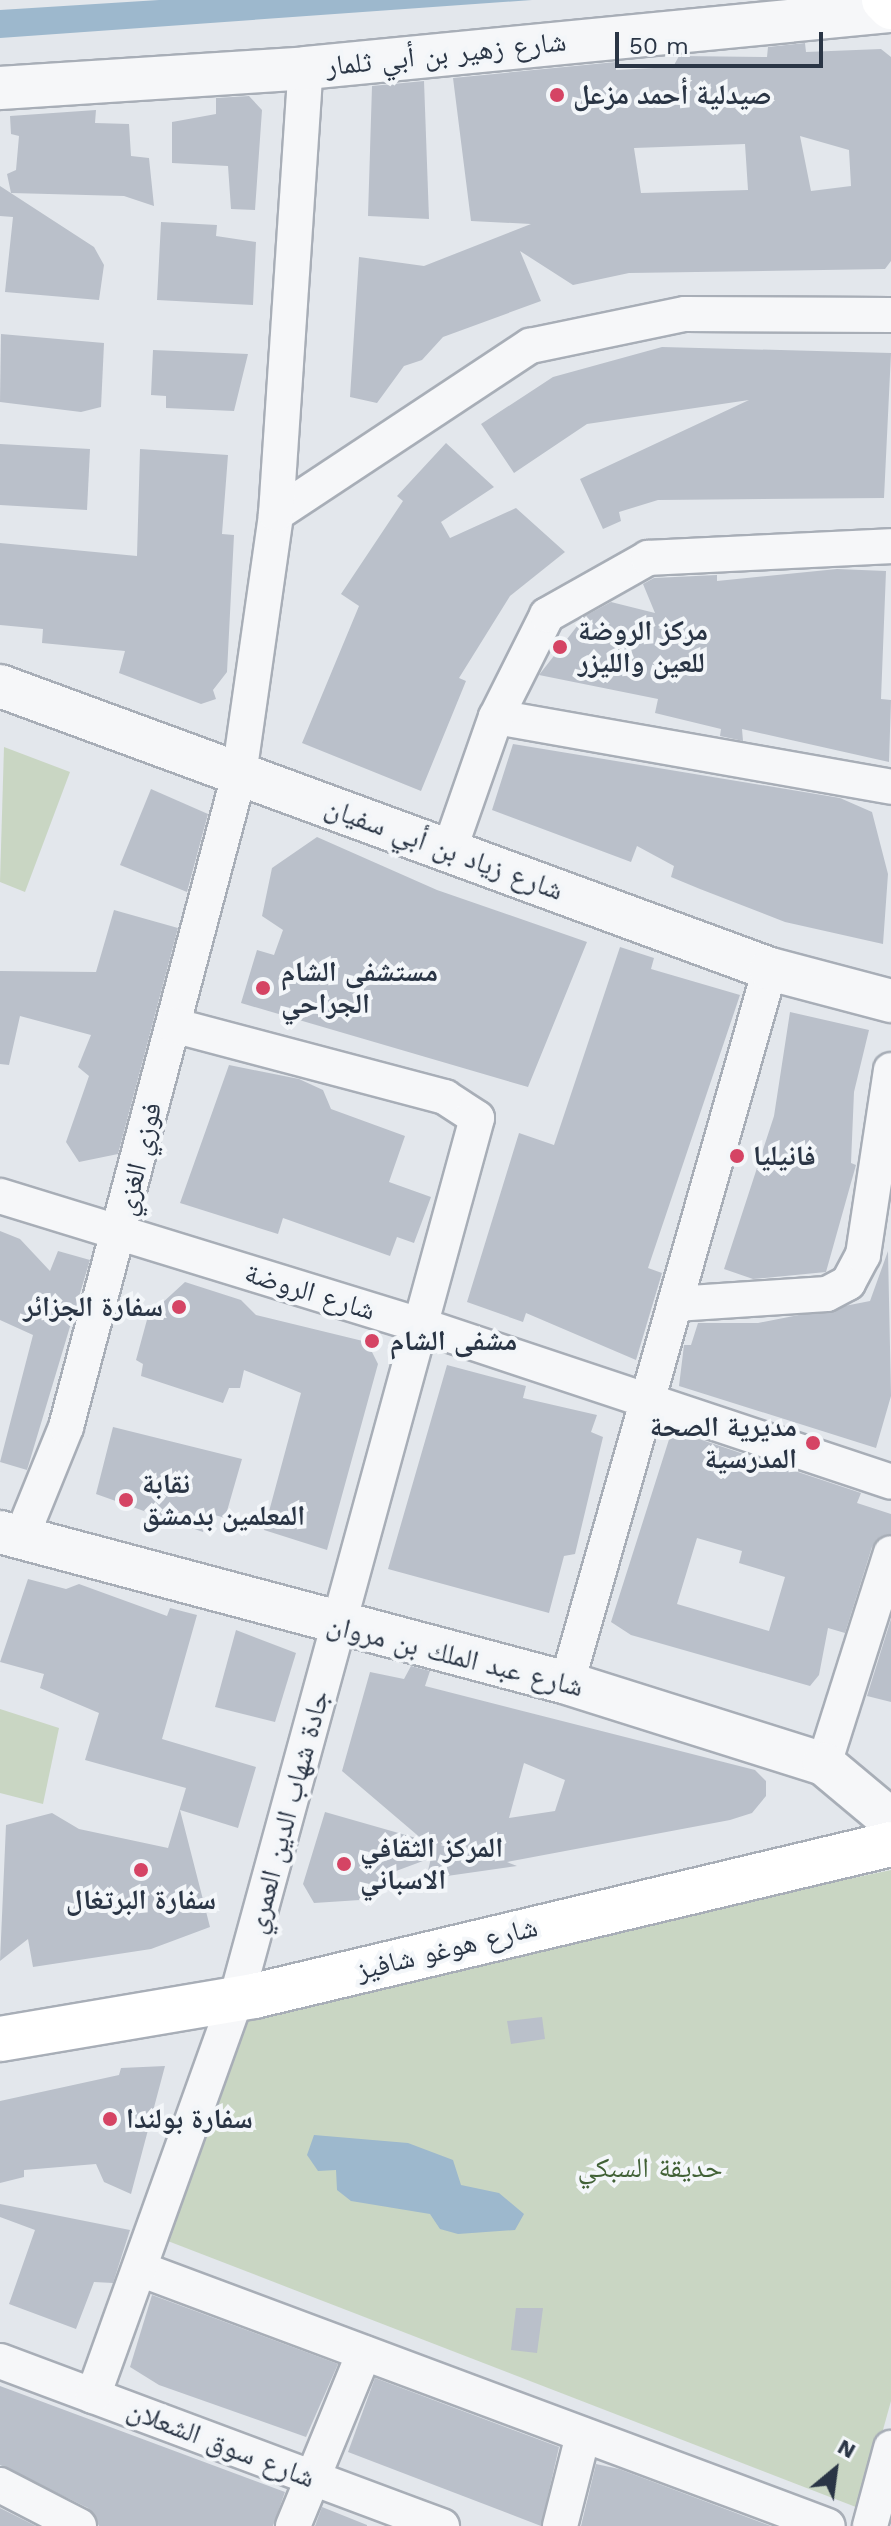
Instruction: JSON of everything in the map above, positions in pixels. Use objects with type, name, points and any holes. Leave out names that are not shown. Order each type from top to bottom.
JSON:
[{"type":"main road","points":[[884,0],[891,9]]},
{"type":"main road","name":"شارع هوغو شافيز","points":[[0,2039],[237,1996],[891,1844]]},
{"type":"street","name":"شارع زهير بن أبي ثلمار","points":[[0,88],[306,68],[891,9]]},
{"type":"street","name":"فوزي الغزي","points":[[10,1535],[66,1427],[239,775],[276,514],[306,68]]},
{"type":"street","points":[[276,514],[530,346],[685,314],[891,315]]},
{"type":"street","points":[[449,851],[496,717],[547,615],[648,558],[891,546]]},
{"type":"street","name":"شارع زياد بن أبي سفيان","points":[[0,686],[770,969],[891,1001]]},
{"type":"street","points":[[496,717],[891,787]]},
{"type":"street","points":[[567,1683],[770,969]]},
{"type":"street","name":"جادة شهاب الدين العمري","points":[[93,2396],[237,1996],[477,1118],[445,1097],[173,1025]]},
{"type":"street","points":[[675,1304],[827,1294],[848,1283],[863,1255],[891,1070]]},
{"type":"street","name":"شارع الروضة","points":[[0,1196],[420,1325],[646,1404],[891,1482]]},
{"type":"street","name":"شارع عبد الملك بن مروان","points":[[10,1535],[338,1627],[567,1683],[824,1764],[891,1820]]},
{"type":"street","points":[[824,1764],[891,1553]]},
{"type":"street","points":[[140,2269],[828,2526]]},
{"type":"street","points":[[293,2526],[308,2477],[364,2353]]},
{"type":"street","name":"شارع سوق الشعلان","points":[[0,2361],[442,2526]]},
{"type":"street","points":[[560,2526],[583,2435]]},
{"type":"street","points":[[870,2526],[891,2448]]},
{"type":"street","points":[[0,2485],[79,2526]]},
{"type":"green space","points":[[4,747],[70,772],[25,892],[0,882]]},
{"type":"green space","points":[[0,1709],[59,1728],[43,1804],[0,1793]]},
{"type":"green space","name":"حديقة السبكي","points":[[891,1870],[891,2401],[861,2509],[160,2238],[238,2008]]},
{"type":"water","points":[[159,0],[532,0],[0,38],[0,10]]},
{"type":"water","points":[[314,2135],[408,2143],[453,2160],[461,2185],[499,2193],[524,2214],[515,2230],[458,2234],[440,2229],[430,2214],[351,2201],[337,2190],[336,2170],[318,2171],[307,2155]]},
{"type":"building","points":[[805,43],[806,52],[881,49],[891,57],[891,261],[885,269],[629,273],[573,285],[520,251],[541,301],[443,337],[422,360],[404,366],[377,403],[350,397],[359,257],[424,266],[531,224],[471,221],[453,78],[616,62],[616,70],[673,67],[679,56],[767,57],[768,47]],"holes":[[[800,136],[849,150],[851,186],[811,191]],[[745,144],[748,190],[641,193],[634,148]]]},
{"type":"building","points":[[424,81],[429,219],[368,216],[372,86]]},
{"type":"building","points":[[249,96],[262,110],[255,210],[231,209],[228,166],[172,163],[172,122],[216,114],[216,98]]},
{"type":"building","points":[[96,110],[95,123],[129,124],[131,156],[149,158],[154,206],[124,196],[11,193],[7,174],[16,170],[19,136],[11,134],[10,116]]},
{"type":"building","points":[[0,186],[94,247],[104,265],[99,300],[5,292],[13,217],[0,216]]},
{"type":"building","points":[[161,222],[217,225],[216,236],[256,242],[253,305],[157,300]]},
{"type":"building","points":[[1,334],[104,343],[101,407],[81,412],[0,402]]},
{"type":"building","points":[[662,347],[891,353],[884,498],[658,500],[619,512],[621,521],[603,529],[580,479],[749,400],[587,424],[514,473],[481,424],[553,377]]},
{"type":"building","points":[[153,350],[248,354],[234,411],[166,408],[166,396],[151,395]]},
{"type":"building","points":[[446,443],[494,487],[441,522],[450,538],[516,508],[565,552],[510,596],[459,678],[466,681],[421,791],[302,743],[359,606],[341,594],[403,501],[397,496]]},
{"type":"building","points":[[0,444],[90,449],[87,510],[0,505]]},
{"type":"building","points":[[140,449],[228,455],[222,534],[234,535],[227,672],[213,690],[216,699],[201,704],[119,673],[125,651],[42,643],[43,629],[0,625],[0,543],[137,556]]},
{"type":"building","points":[[837,569],[886,571],[881,699],[891,700],[889,762],[742,729],[743,741],[720,736],[721,729],[655,713],[658,699],[539,675],[585,616],[611,602],[655,613],[643,584],[654,578],[717,575],[717,581]]},
{"type":"building","points":[[513,744],[840,798],[872,812],[888,874],[883,944],[785,922],[700,889],[671,877],[674,866],[637,846],[631,862],[492,810]]},
{"type":"building","points":[[151,789],[208,814],[187,892],[120,865]]},
{"type":"building","points":[[317,837],[437,890],[587,942],[528,1087],[241,1003],[257,950],[274,955],[283,930],[262,916],[272,868]]},
{"type":"building","points":[[114,910],[178,928],[118,1154],[79,1162],[66,1142],[89,1076],[78,1067],[91,1035],[20,1016],[9,1065],[0,1064],[0,971],[96,972]]},
{"type":"building","points":[[620,947],[654,958],[651,969],[740,995],[648,1268],[662,1273],[636,1360],[526,1313],[523,1322],[467,1302],[519,1133],[554,1145]]},
{"type":"building","points":[[790,1012],[869,1030],[854,1092],[851,1163],[856,1165],[826,1272],[753,1279],[724,1269],[774,1116]]},
{"type":"building","points":[[229,1065],[299,1079],[323,1090],[331,1109],[405,1136],[389,1182],[431,1197],[414,1243],[397,1237],[390,1256],[283,1218],[278,1234],[180,1203]]},
{"type":"building","points":[[0,1231],[20,1239],[50,1271],[58,1251],[90,1260],[27,1470],[0,1462],[33,1335],[0,1320]]},
{"type":"building","points":[[888,1251],[891,1396],[876,1448],[679,1386],[684,1345],[691,1345],[698,1323],[758,1323],[870,1301]]},
{"type":"building","points":[[185,1282],[241,1300],[256,1315],[367,1342],[378,1364],[327,1550],[264,1530],[301,1393],[244,1370],[240,1388],[229,1388],[223,1403],[141,1376],[143,1364],[136,1360],[148,1316]]},
{"type":"building","points":[[447,1365],[526,1386],[523,1398],[597,1415],[591,1432],[603,1437],[575,1554],[564,1556],[549,1613],[388,1569]]},
{"type":"building","points":[[113,1427],[242,1459],[225,1518],[208,1513],[203,1532],[96,1494]]},
{"type":"building","points":[[672,1430],[861,1493],[857,1503],[891,1514],[891,1534],[872,1547],[845,1633],[828,1628],[819,1675],[810,1686],[631,1635],[611,1622]],"holes":[[[697,1538],[742,1551],[739,1563],[785,1577],[769,1631],[677,1604]]]},
{"type":"building","points":[[28,1579],[66,1589],[79,1584],[167,1616],[170,1608],[197,1615],[162,1739],[256,1767],[238,1828],[180,1810],[210,1927],[151,1949],[33,1967],[28,1939],[0,1961],[6,1825],[52,1813],[79,1829],[168,1848],[186,1788],[85,1760],[99,1713],[40,1688],[44,1674],[0,1662]]},
{"type":"building","points":[[891,1619],[891,1702],[867,1696]]},
{"type":"building","points":[[236,1630],[296,1653],[275,1722],[215,1707]]},
{"type":"building","points":[[411,1666],[430,1671],[425,1686],[755,1770],[766,1781],[766,1796],[752,1813],[730,1820],[507,1862],[517,1866],[426,1879],[431,1858],[380,1877],[375,1895],[363,1890],[360,1900],[314,1903],[303,1884],[325,1812],[423,1840],[342,1771],[370,1672],[404,1679]],"holes":[[[524,1763],[565,1780],[555,1811],[509,1818]]]},
{"type":"building","points":[[542,2017],[545,2039],[511,2044],[507,2021]]},
{"type":"building","points":[[165,2066],[131,2194],[104,2182],[96,2164],[24,2170],[24,2177],[0,2183],[0,2101],[119,2075],[121,2068]]},
{"type":"building","points":[[0,2204],[130,2230],[113,2283],[94,2282],[76,2329],[9,2304],[35,2230],[0,2217]]},
{"type":"building","points":[[152,2295],[338,2364],[306,2437],[159,2385],[130,2367]]},
{"type":"building","points":[[516,2308],[543,2308],[537,2353],[511,2350]]},
{"type":"building","points":[[375,2378],[559,2447],[541,2526],[348,2452]]},
{"type":"building","points":[[0,2386],[285,2492],[273,2526],[99,2526],[88,2508],[0,2465]]},
{"type":"building","points":[[596,2464],[619,2469],[771,2526],[581,2526]]},
{"type":"building","points":[[322,2507],[367,2525],[367,2526],[315,2526]]},
{"type":"building","points":[[0,2508],[36,2526],[0,2526]]},
{"type":"place","name":"صيدلية أحمد مزعل","points":[[557,95]]},
{"type":"place","name":"مركز الروضة للعين والليزر","points":[[560,647]]},
{"type":"place","name":"مستشفى الشام الجراحي","points":[[263,988]]},
{"type":"place","name":"فانيليا","points":[[737,1156]]},
{"type":"place","name":"سفارة الجزائر","points":[[179,1307]]},
{"type":"place","name":"مشفى الشام","points":[[372,1341]]},
{"type":"place","name":"مديرية الصحة المدرسية","points":[[813,1443]]},
{"type":"place","name":"نقابة المعلمين بدمشق","points":[[126,1500]]},
{"type":"place","name":"المركز الثقافي الاسباني","points":[[344,1864]]},
{"type":"place","name":"سفارة البرتغال","points":[[141,1870]]},
{"type":"place","name":"سفارة بولندا","points":[[110,2119]]}]
